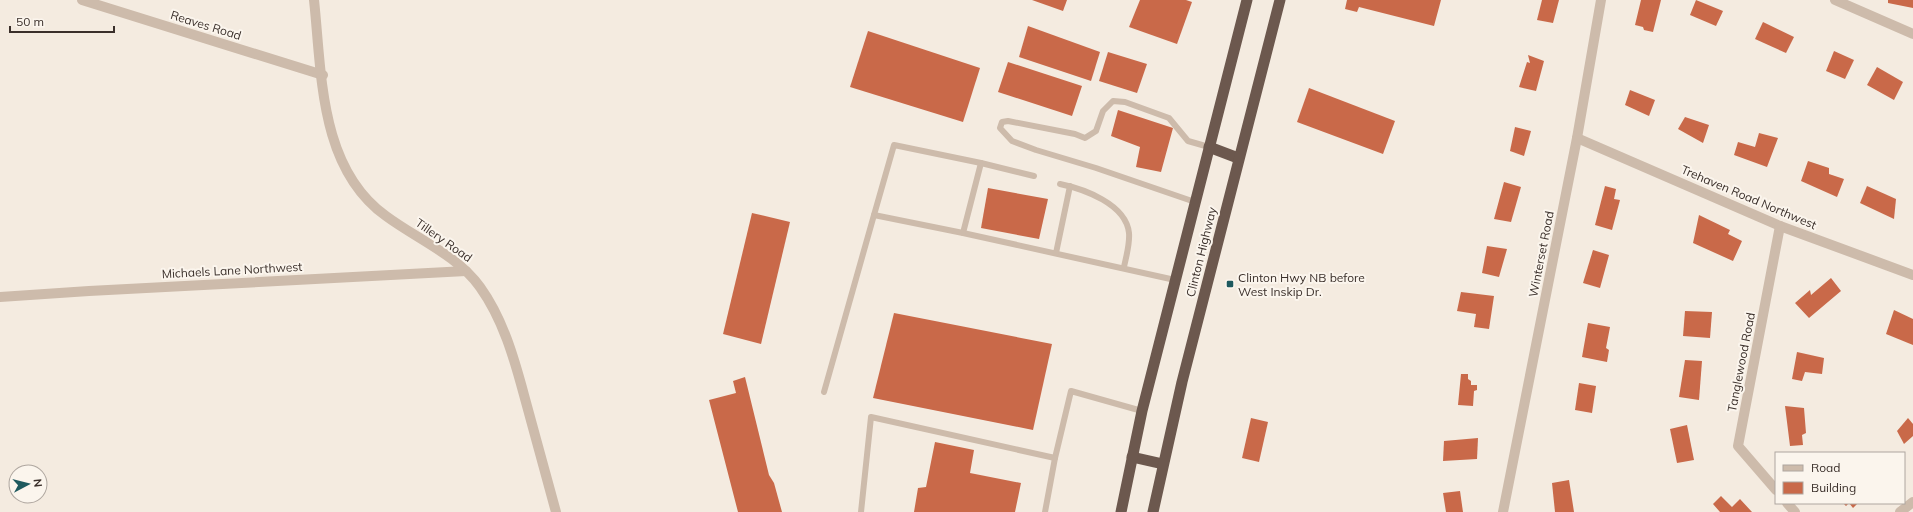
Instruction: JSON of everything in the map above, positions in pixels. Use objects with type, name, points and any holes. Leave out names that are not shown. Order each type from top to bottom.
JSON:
[{"type":"highway","name":"Clinton Highway","points":[[1121,512],[1142,411],[1247,0]]},
{"type":"highway","name":"Clinton Highway","points":[[1153,512],[1182,382],[1238,158],[1280,0]]},
{"type":"highway","points":[[1209,147],[1238,158]]},
{"type":"highway","points":[[1132,457],[1163,464]]},
{"type":"street","name":"Reaves Road","points":[[82,0],[323,75]]},
{"type":"street","name":"Tillery Road","points":[[314,0],[332,133],[339,156],[356,187],[385,216],[446,255],[466,271],[480,286],[492,304],[510,346],[556,512]]},
{"type":"street","name":"Winterset Road","points":[[1503,512],[1577,138],[1601,0]]},
{"type":"street","points":[[1835,0],[1913,34]]},
{"type":"street","name":"Trehaven Road Northwest","points":[[1577,138],[1780,226],[1913,275]]},
{"type":"street","name":"Tanglewood Road","points":[[1775,489],[1738,446],[1780,226]]},
{"type":"street","name":"Michaels Lane Northwest","points":[[0,297],[97,290],[466,271]]},
{"type":"street","points":[[1900,512],[1913,502]]},
{"type":"street","points":[[1789,504],[1795,512]]},
{"type":"lane","points":[[1195,202],[1012,141],[1000,128],[1002,122],[1008,121],[1075,134],[1085,138],[1096,130],[1104,111],[1113,101],[1125,102],[1169,118],[1188,141],[1209,147]]},
{"type":"lane","points":[[824,392],[894,145],[981,163],[1034,176]]},
{"type":"lane","points":[[963,233],[981,163]]},
{"type":"lane","points":[[1060,184],[1080,188],[1104,200],[1122,217],[1129,233],[1124,267]]},
{"type":"lane","points":[[1056,253],[1070,186]]},
{"type":"lane","points":[[874,215],[1124,267],[1176,280]]},
{"type":"lane","points":[[1045,512],[1055,458],[1071,391],[1142,411]]},
{"type":"lane","points":[[861,512],[871,417],[1055,458]]},
{"type":"building","points":[[1032,0],[1067,0],[1063,11]]},
{"type":"building","points":[[1140,0],[1186,0],[1192,2],[1177,44],[1129,27]]},
{"type":"building","points":[[1347,0],[1441,0],[1434,26],[1359,7],[1357,12],[1345,9]]},
{"type":"building","points":[[1542,0],[1559,0],[1553,23],[1537,20]]},
{"type":"building","points":[[1641,0],[1661,0],[1653,32],[1644,30],[1643,27],[1635,25]]},
{"type":"building","points":[[1696,0],[1723,11],[1716,26],[1690,15]]},
{"type":"building","points":[[1888,0],[1913,0],[1913,8],[1888,3]]},
{"type":"building","points":[[1763,22],[1794,37],[1786,53],[1755,39]]},
{"type":"building","points":[[1028,26],[1100,52],[1091,81],[1019,57]]},
{"type":"building","points":[[868,31],[980,68],[963,122],[850,87]]},
{"type":"building","points":[[1834,51],[1854,60],[1845,79],[1826,71]]},
{"type":"building","points":[[1108,52],[1147,64],[1137,93],[1099,81]]},
{"type":"building","points":[[1528,55],[1544,61],[1536,91],[1519,87],[1527,62],[1530,63]]},
{"type":"building","points":[[1008,62],[1082,86],[1072,116],[998,92]]},
{"type":"building","points":[[1877,67],[1903,82],[1894,100],[1867,85]]},
{"type":"building","points":[[1309,88],[1395,121],[1383,154],[1297,122]]},
{"type":"building","points":[[1630,90],[1655,100],[1649,116],[1625,105]]},
{"type":"building","points":[[1118,110],[1173,128],[1161,172],[1136,167],[1140,147],[1111,136]]},
{"type":"building","points":[[1685,117],[1709,125],[1703,143],[1678,129]]},
{"type":"building","points":[[1515,127],[1531,131],[1524,156],[1510,151]]},
{"type":"building","points":[[1759,133],[1778,138],[1767,167],[1734,155],[1738,142],[1755,147]]},
{"type":"building","points":[[1808,161],[1829,168],[1829,174],[1844,179],[1837,197],[1801,181]]},
{"type":"building","points":[[1504,182],[1521,187],[1511,222],[1494,219]]},
{"type":"building","points":[[1605,186],[1616,189],[1614,199],[1620,200],[1612,230],[1595,225]]},
{"type":"building","points":[[1867,186],[1896,199],[1894,219],[1860,203]]},
{"type":"building","points":[[988,188],[1048,199],[1039,239],[981,228]]},
{"type":"building","points":[[752,213],[790,222],[761,344],[723,334]]},
{"type":"building","points":[[1699,215],[1730,230],[1728,234],[1742,241],[1733,261],[1693,243]]},
{"type":"building","points":[[1487,246],[1507,249],[1499,277],[1482,273]]},
{"type":"building","points":[[1593,250],[1609,255],[1600,288],[1583,283]]},
{"type":"building","points":[[1831,278],[1841,291],[1809,318],[1795,303],[1810,290],[1811,295]]},
{"type":"building","points":[[1461,292],[1494,296],[1489,329],[1474,327],[1476,314],[1457,311]]},
{"type":"building","points":[[1894,310],[1913,319],[1913,345],[1886,334]]},
{"type":"building","points":[[1685,311],[1712,312],[1710,338],[1683,336]]},
{"type":"building","points":[[894,313],[1052,344],[1033,430],[873,398]]},
{"type":"building","points":[[1588,323],[1610,327],[1606,348],[1609,350],[1607,362],[1582,357]]},
{"type":"building","points":[[1797,352],[1824,358],[1822,374],[1805,372],[1802,381],[1792,379]]},
{"type":"building","points":[[1685,360],[1702,361],[1699,400],[1679,397]]},
{"type":"building","points":[[1461,374],[1468,374],[1468,379],[1471,381],[1471,385],[1477,385],[1477,390],[1474,391],[1473,406],[1458,405]]},
{"type":"building","points":[[745,377],[769,475],[774,483],[782,512],[738,512],[709,400],[736,393],[733,381]]},
{"type":"building","points":[[1579,383],[1596,386],[1592,413],[1575,410]]},
{"type":"building","points":[[1785,406],[1804,408],[1806,433],[1802,435],[1803,445],[1790,446]]},
{"type":"building","points":[[1251,418],[1268,422],[1259,462],[1242,458]]},
{"type":"building","points":[[1908,418],[1913,424],[1913,436],[1904,444],[1897,431]]},
{"type":"building","points":[[1687,425],[1694,460],[1677,463],[1670,429]]},
{"type":"building","points":[[1478,438],[1477,459],[1443,461],[1444,441]]},
{"type":"building","points":[[935,442],[974,450],[970,473],[1021,483],[1015,512],[914,512],[918,488],[926,487]]},
{"type":"building","points":[[1569,480],[1574,512],[1555,512],[1552,483]]},
{"type":"building","points":[[1460,491],[1463,512],[1446,512],[1443,493]]},
{"type":"building","points":[[1721,496],[1732,507],[1740,499],[1752,512],[1720,512],[1713,504]]},
{"type":"building","points":[[1850,504],[1857,504],[1853,508]]},
{"type":"place","name":"Clinton Hwy NB before West Inskip Dr.","points":[[1230,284]]}]
